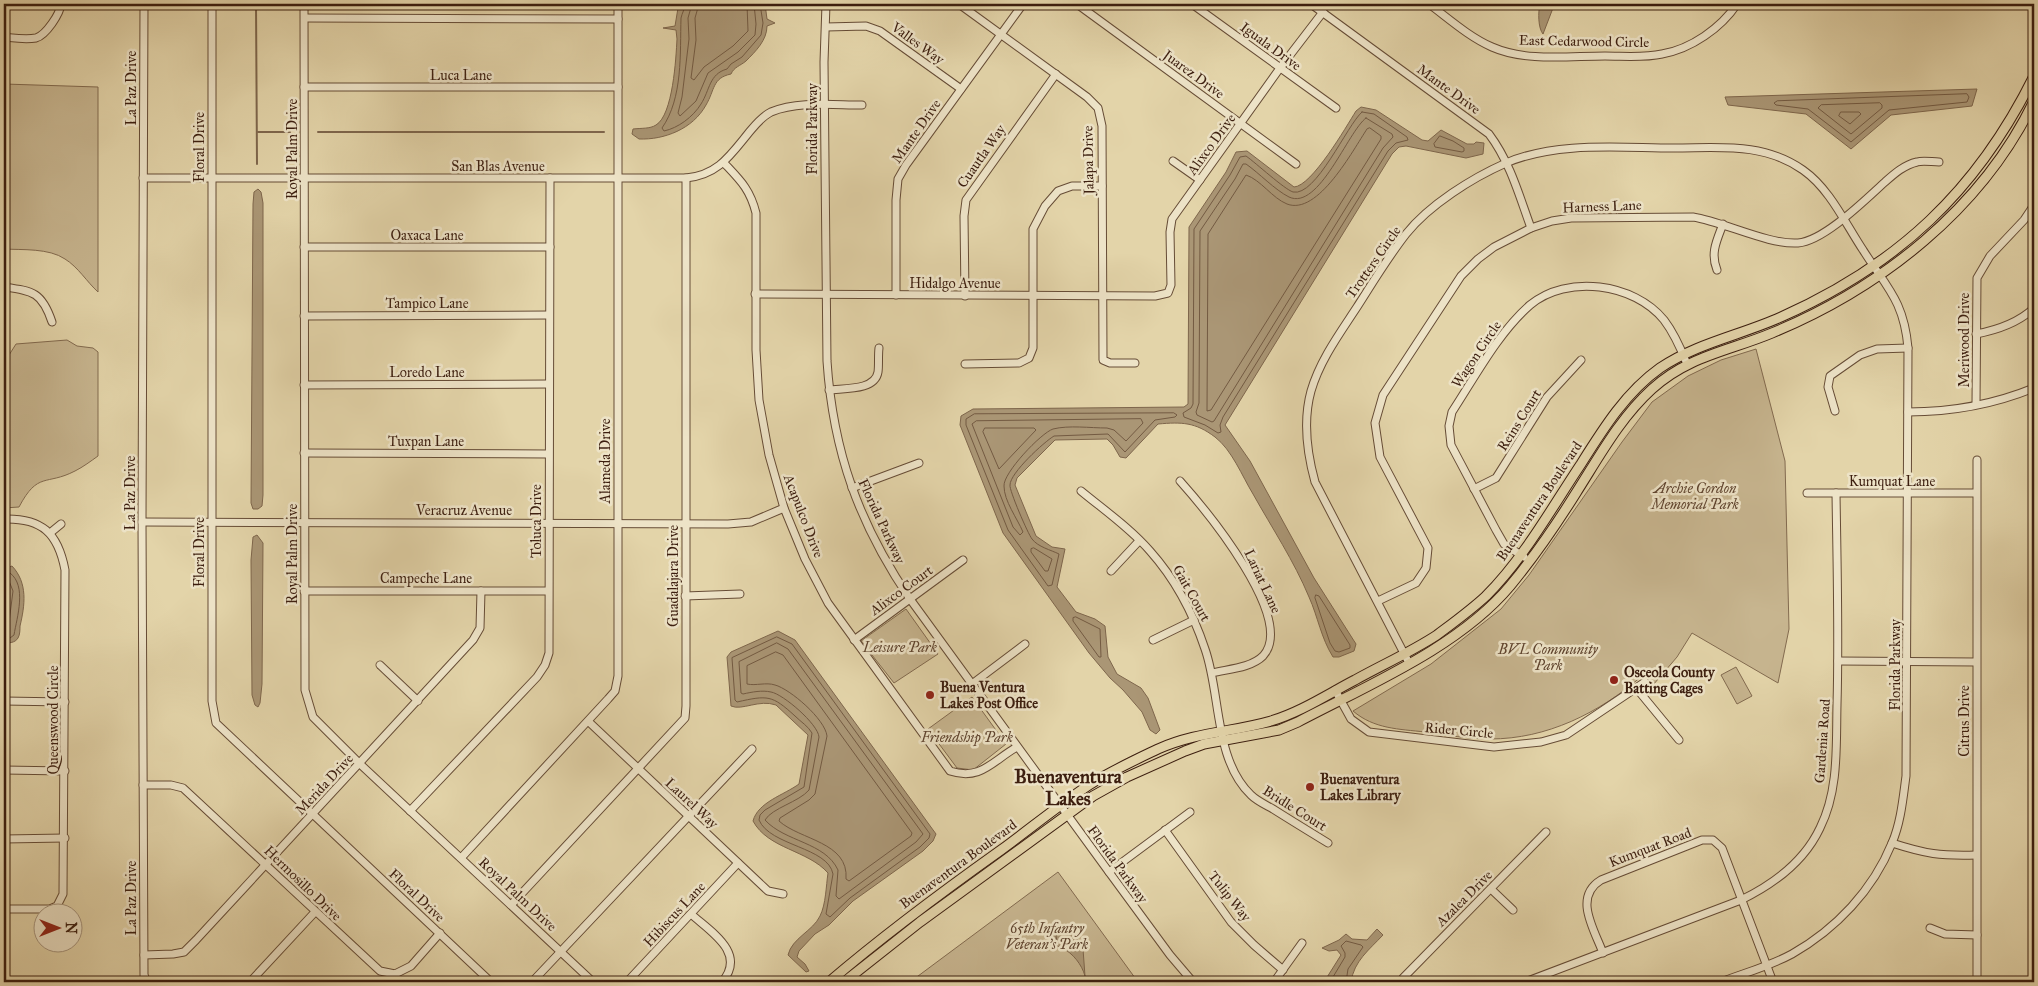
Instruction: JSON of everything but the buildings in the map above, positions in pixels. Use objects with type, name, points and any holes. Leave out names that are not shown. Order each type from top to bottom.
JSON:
[{"type":"main road","name":"Buenaventura Boulevard","points":[[828,982],[900,924],[1090,785],[1161,748],[1182,740],[1275,720],[1292,713],[1434,636],[1485,597],[1521,555],[1598,437],[1623,402],[1639,386],[1658,369],[1683,354],[1721,338],[1769,322],[1816,302],[1874,267],[1907,242],[1954,197],[1993,148],[2020,104],[2034,76]]},
{"type":"main road","name":"Buenaventura Boulevard","points":[[844,982],[913,927],[1093,796],[1163,759],[1204,744],[1279,730],[1298,722],[1439,646],[1470,624],[1508,588],[1530,561],[1630,411],[1665,378],[1687,364],[1721,350],[1770,334],[1820,311],[1881,276],[1937,229],[1965,200],[2002,154],[2033,106]]},
{"type":"street","points":[[4,37],[21,39],[38,37],[54,21],[61,9],[61,4]]},
{"type":"street","name":"La Paz Drive","points":[[144,4],[142,522],[144,975],[147,982]]},
{"type":"street","name":"Floral Drive","points":[[212,4],[212,701],[216,723],[491,982]]},
{"type":"street","name":"Royal Palm Drive","points":[[304,4],[305,690],[313,716],[360,764],[593,982]]},
{"type":"street","name":"Alameda Drive","points":[[461,858],[589,722],[615,691],[618,676],[618,4]]},
{"type":"street","name":"Florida Parkway","points":[[826,4],[825,295],[828,390],[836,434],[852,488],[886,563],[910,599],[1109,872],[1193,982]]},
{"type":"street","name":"Jalapa Drive","points":[[959,4],[1088,97],[1098,108],[1102,126],[1103,360],[1110,363],[1135,363]]},
{"type":"street","name":"Mante Drive","points":[[896,295],[896,200],[898,178],[1023,4]]},
{"type":"street","name":"Juarez Drive","points":[[1076,4],[1296,164]]},
{"type":"street","name":"Iguala Drive","points":[[1192,4],[1336,108]]},
{"type":"street","name":"Mante Drive","points":[[1311,4],[1489,134],[1502,150],[1530,228]]},
{"type":"street","name":"East Cedarwood Circle","points":[[1429,4],[1469,34],[1492,47],[1520,55],[1577,56],[1663,54],[1689,44],[1713,30],[1732,11],[1736,4]]},
{"type":"street","name":"Alixco Drive","points":[[1155,296],[1168,293],[1171,285],[1170,232],[1172,219],[1280,68],[1323,12]]},
{"type":"street","points":[[305,18],[618,19]]},
{"type":"street","name":"Valles Way","points":[[826,27],[866,26],[880,31],[961,90]]},
{"type":"street","name":"Cuautla Way","points":[[965,296],[964,216],[966,200],[1056,74]]},
{"type":"street","name":"Luca Lane","points":[[304,87],[618,87]]},
{"type":"street","points":[[2020,104],[2033,106]]},
{"type":"street","name":"San Blas Avenue","points":[[143,178],[618,179],[701,177],[724,163],[756,124],[769,113],[793,106],[862,105]]},
{"type":"street","name":"Trotters Circle","points":[[1409,663],[1315,482],[1308,457],[1307,436],[1311,392],[1328,352],[1407,233],[1446,196],[1507,163],[1547,152],[1582,148],[1748,148],[1778,156],[1804,171],[1826,192],[1874,267]]},
{"type":"street","points":[[1173,161],[1200,180]]},
{"type":"street","name":"Harness Lane","points":[[1378,601],[1416,583],[1426,568],[1428,548],[1380,457],[1375,423],[1383,395],[1461,276],[1478,259],[1494,247],[1530,228],[1571,218],[1679,217],[1702,219],[1783,242],[1798,243],[1810,240],[1843,219],[1900,169],[1917,162],[1940,162]]},
{"type":"street","name":"Acapulco Drive","points":[[724,163],[746,186],[753,198],[756,213],[755,294],[759,400],[769,455],[784,508],[805,560],[828,602],[854,640],[950,771],[961,775],[979,773],[1017,747]]},
{"type":"street","name":"Toluca Drive","points":[[410,811],[537,677],[545,665],[549,653],[550,178]]},
{"type":"street","name":"Guadalajara Drive","points":[[512,905],[684,718],[686,706],[686,178]]},
{"type":"street","points":[[964,364],[1019,363],[1029,358],[1033,348],[1033,229],[1045,206],[1058,191],[1072,186],[1102,186]]},
{"type":"street","name":"Meriwood Drive","points":[[1976,404],[1977,278],[1990,256],[2024,220],[2034,205]]},
{"type":"street","points":[[1717,270],[1713,252],[1723,224]]},
{"type":"street","name":"Oaxaca Lane","points":[[304,247],[550,247]]},
{"type":"street","name":"Florida Parkway","points":[[1721,982],[1790,954],[1816,939],[1836,923],[1855,903],[1878,872],[1892,843],[1899,820],[1906,776],[1908,348],[1903,315],[1895,297],[1874,267]]},
{"type":"street","name":"Wagon Circle","points":[[1530,561],[1504,544],[1451,445],[1448,426],[1452,412],[1509,327],[1531,304],[1566,288],[1588,285],[1623,292],[1647,304],[1663,319],[1674,336],[1687,364]]},
{"type":"street","points":[[4,287],[26,291],[36,296],[46,305],[52,322]]},
{"type":"street","name":"Hidalgo Avenue","points":[[755,294],[1155,296]]},
{"type":"street","points":[[1976,334],[1996,331],[2026,316],[2034,308]]},
{"type":"street","name":"Tampico Lane","points":[[304,316],[550,316]]},
{"type":"street","points":[[828,390],[862,386],[874,382],[878,374],[879,348]]},
{"type":"street","points":[[1835,411],[1828,387],[1830,376],[1860,355],[1877,349],[1908,348]]},
{"type":"street","name":"Reins Court","points":[[1474,489],[1496,478],[1547,397],[1581,360]]},
{"type":"street","name":"Loredo Lane","points":[[304,385],[549,384]]},
{"type":"street","points":[[1908,412],[1931,412],[2008,399],[2034,388]]},
{"type":"street","name":"Tuxpan Lane","points":[[304,453],[548,454]]},
{"type":"street","name":"Citrus Drive","points":[[1977,460],[1977,982]]},
{"type":"street","points":[[852,488],[919,464]]},
{"type":"street","name":"Lariat Lane","points":[[1180,481],[1206,510],[1242,562],[1269,618],[1271,636],[1264,655],[1252,664],[1212,673]]},
{"type":"street","name":"Gait Court","points":[[1081,491],[1149,549],[1174,581],[1194,620],[1212,673],[1224,741]]},
{"type":"street","name":"Kumquat Lane","points":[[1808,493],[1976,493]]},
{"type":"street","name":"Gardenia Road","points":[[1525,982],[1741,900],[1760,891],[1787,871],[1802,856],[1820,828],[1828,806],[1836,770],[1838,661],[1836,493]]},
{"type":"street","name":"Veracruz Avenue","points":[[142,522],[728,524],[751,522],[784,508]]},
{"type":"street","points":[[4,518],[20,518],[32,522],[50,533],[61,524]]},
{"type":"street","name":"Queenswood Circle","points":[[50,533],[62,552],[65,570],[65,838],[63,894],[58,904]]},
{"type":"street","points":[[1111,571],[1139,541]]},
{"type":"street","name":"Alixco Court","points":[[854,640],[963,560]]},
{"type":"street","name":"Campeche Lane","points":[[304,590],[548,591]]},
{"type":"street","name":"Merida Drive","points":[[144,955],[184,952],[313,815],[473,640],[480,628],[481,591]]},
{"type":"street","points":[[685,596],[740,594]]},
{"type":"street","points":[[1154,640],[1194,620]]},
{"type":"street","points":[[972,684],[1026,644]]},
{"type":"street","points":[[1838,661],[1908,660],[1976,662]]},
{"type":"street","points":[[380,666],[418,701]]},
{"type":"street","name":"Rider Circle","points":[[1335,690],[1351,719],[1369,732],[1494,747],[1540,742],[1566,735],[1646,682]]},
{"type":"street","points":[[1637,689],[1679,740]]},
{"type":"street","points":[[4,701],[65,702]]},
{"type":"street","name":"Laurel Way","points":[[589,722],[768,891],[783,894]]},
{"type":"street","name":"Bridle Court","points":[[1224,741],[1235,774],[1251,796],[1328,843]]},
{"type":"street","points":[[532,982],[752,749]]},
{"type":"street","points":[[4,770],[65,771]]},
{"type":"street","name":"Hermosillo Drive","points":[[143,785],[171,784],[183,788],[380,971],[395,974],[411,966],[440,933]]},
{"type":"street","points":[[1109,872],[1190,812]]},
{"type":"street","name":"Tulip Way","points":[[1165,830],[1231,922],[1283,970]]},
{"type":"street","name":"Azalea Drive","points":[[1401,982],[1546,832]]},
{"type":"street","points":[[4,838],[65,838]]},
{"type":"street","name":"Kumquat Road","points":[[1603,953],[1587,912],[1586,898],[1592,886],[1601,880],[1702,840],[1713,840],[1722,848],[1773,982]]},
{"type":"street","points":[[1892,843],[1921,853],[1935,855],[1976,855]]},
{"type":"street","name":"Hibiscus Lane","points":[[627,982],[738,863]]},
{"type":"street","points":[[1491,889],[1513,910]]},
{"type":"street","name":"Queenswood Circle","points":[[4,909],[32,910]]},
{"type":"street","points":[[250,982],[315,912]]},
{"type":"street","points":[[691,914],[724,944],[730,953],[729,971],[722,982]]},
{"type":"street","points":[[1930,928],[1945,934],[1977,934]]},
{"type":"street","points":[[1274,982],[1302,943]]},
{"type":"green space","points":[[4,84],[98,87],[98,292],[74,266],[59,255],[35,250],[4,249]]},
{"type":"green space","points":[[67,340],[77,346],[93,348],[98,352],[98,456],[75,471],[37,484],[19,507],[4,508],[4,363],[16,344]]},
{"type":"green space","points":[[1756,349],[1785,461],[1789,629],[1778,683],[1692,633],[1677,657],[1653,685],[1642,676],[1590,712],[1552,729],[1532,734],[1490,739],[1457,737],[1378,725],[1353,711],[1431,664],[1501,609],[1529,575],[1652,402],[1688,376],[1721,360]]},
{"type":"green space","name":"Leisure Park","points":[[906,609],[938,654],[894,683],[861,641]]},
{"type":"green space","points":[[1736,667],[1752,696],[1737,704],[1721,675]]},
{"type":"green space","name":"Friendship Park","points":[[972,697],[1006,744],[973,770],[957,768],[928,729]]},
{"type":"green space","name":"65th Infantry Veteran's Park","points":[[1058,872],[1138,982],[910,982]]},
{"type":"water","points":[[683,4],[765,4],[767,19],[775,23],[767,26],[763,41],[746,61],[735,68],[731,74],[720,78],[706,105],[694,121],[668,135],[639,139],[632,134],[633,129],[648,128],[656,125],[662,119],[670,98],[677,39],[676,30],[663,28],[675,26],[678,8]]},
{"type":"water","points":[[1540,4],[1558,4],[1553,8],[1543,34],[1539,20]]},
{"type":"water","points":[[1977,89],[1972,106],[1891,115],[1851,149],[1806,114],[1728,105],[1725,97]]},
{"type":"water","points":[[1361,107],[1376,110],[1422,140],[1428,141],[1441,130],[1467,144],[1484,143],[1483,154],[1466,158],[1406,146],[1399,147],[1392,154],[1225,425],[1250,461],[1314,578],[1356,644],[1354,651],[1339,657],[1333,657],[1325,642],[1297,570],[1236,464],[1221,442],[1201,428],[1181,423],[1158,424],[1126,458],[1120,457],[1107,439],[1055,440],[1017,478],[1015,485],[1036,536],[1052,547],[1065,549],[1057,587],[1076,612],[1095,619],[1105,626],[1108,657],[1117,674],[1141,688],[1148,698],[1160,730],[1156,734],[1150,730],[1142,712],[1089,653],[1003,533],[960,425],[961,416],[973,409],[1184,407],[1188,404],[1189,227],[1226,172],[1236,152],[1247,151],[1294,187],[1310,177],[1319,167],[1356,111]]},
{"type":"water","points":[[258,189],[261,192],[263,203],[263,495],[262,506],[258,509],[253,509],[251,503],[253,204],[254,192]]},
{"type":"water","points":[[257,535],[263,543],[262,684],[258,707],[255,705],[252,695],[251,560],[253,537]]},
{"type":"water","points":[[12,566],[21,580],[24,602],[20,634],[14,642],[4,643],[4,569]]},
{"type":"water","points":[[778,631],[795,640],[936,834],[933,841],[923,851],[853,901],[829,925],[815,934],[799,951],[797,957],[805,964],[809,971],[806,972],[788,955],[798,939],[813,926],[820,916],[825,901],[828,873],[810,859],[768,838],[753,821],[756,814],[766,804],[799,784],[808,735],[776,705],[763,703],[740,707],[731,706],[727,657],[731,652]]},
{"type":"water","points":[[1069,927],[1083,949],[1085,976],[1073,956],[1061,947],[1051,944],[1051,934],[1058,928]]},
{"type":"water","points":[[1377,929],[1383,935],[1359,962],[1351,982],[1324,982],[1341,955],[1337,950],[1329,951],[1322,948],[1339,940],[1346,934],[1352,939],[1367,940]]},
{"type":"waterway","points":[[256,4],[257,164]]},
{"type":"waterway","points":[[258,132],[290,132]]},
{"type":"waterway","points":[[318,132],[604,132]]},
{"type":"place","name":"Osceola County Batting Cages","points":[[1614,680]]},
{"type":"place","name":"Buena Ventura Lakes Post Office","points":[[930,695]]},
{"type":"place","name":"Buenaventura Lakes Library","points":[[1310,787]]},
{"type":"district","name":"Buenaventura Lakes","points":[[1068,787]]},
{"type":"park label","name":"Archie Gordon Memorial Park","points":[[1695,496]]},
{"type":"park label","name":"BVL Community Park","points":[[1548,658]]}]
